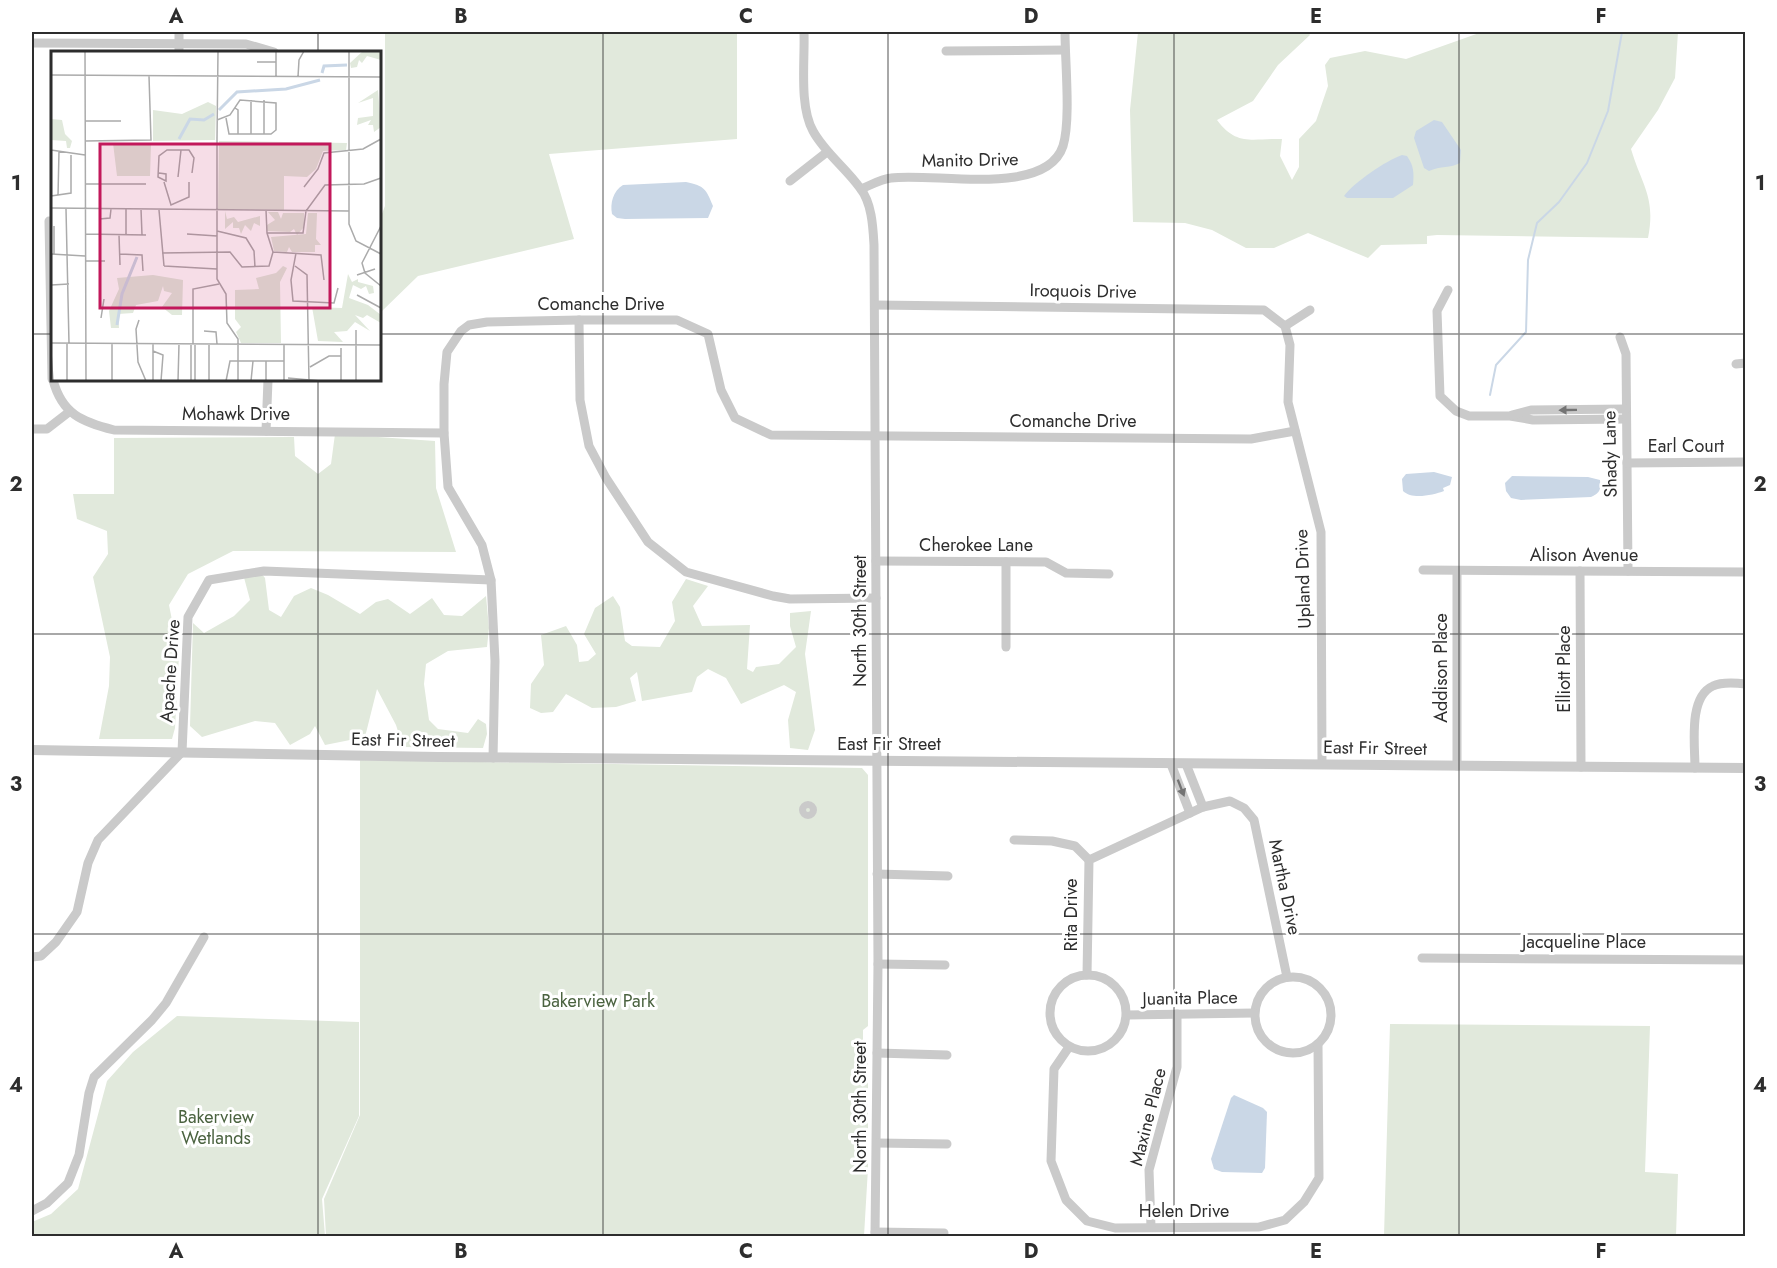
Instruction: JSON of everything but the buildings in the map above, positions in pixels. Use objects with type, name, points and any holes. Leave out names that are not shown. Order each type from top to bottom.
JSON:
[{"type":"street","points":[[179,32],[179,48]]},
{"type":"street","name":"North 30th Street","points":[[804,32],[805,110],[812,130],[827,152],[861,189],[873,227],[878,963],[875,1235]]},
{"type":"street","name":"Manito Drive","points":[[861,189],[891,178],[1013,178],[1038,173],[1054,162],[1063,147],[1066,123],[1065,32]]},
{"type":"street","points":[[32,43],[179,48],[246,44],[270,51]]},
{"type":"street","points":[[946,51],[1065,50]]},
{"type":"street","points":[[790,181],[827,152]]},
{"type":"street","points":[[49,221],[51,300]]},
{"type":"street","points":[[1448,290],[1437,311],[1440,396],[1456,411],[1469,416],[1510,416],[1531,410],[1626,414]]},
{"type":"street","name":"Iroquois Drive","points":[[875,304],[1264,310],[1285,326]]},
{"type":"street","points":[[1285,326],[1310,310]]},
{"type":"street","points":[[579,320],[580,400],[589,446],[606,478],[648,542],[686,572],[773,596],[790,599],[876,598]]},
{"type":"street","name":"Comanche Drive","points":[[493,758],[495,661],[491,580],[482,545],[448,487],[444,433],[444,384],[447,352],[461,331],[470,325],[486,322],[677,320],[708,334],[721,390],[735,418],[771,435],[1251,438],[1295,431]]},
{"type":"street","name":"Upland Drive","points":[[1285,326],[1290,345],[1288,402],[1320,532],[1322,764]]},
{"type":"street","name":"Shady Lane","points":[[1620,337],[1626,354],[1628,571]]},
{"type":"street","points":[[32,429],[47,429],[69,412],[57,394],[54,381]]},
{"type":"street","points":[[266,430],[268,381]]},
{"type":"street","name":"Mohawk Drive","points":[[69,412],[93,425],[114,430],[444,433]]},
{"type":"street","name":"Earl Court","points":[[1627,463],[1746,462]]},
{"type":"street","name":"Cherokee Lane","points":[[876,561],[1046,562],[1066,573],[1109,574]]},
{"type":"street","points":[[1006,562],[1006,647]]},
{"type":"street","name":"Alison Avenue","points":[[1423,570],[1746,572]]},
{"type":"street","name":"Apache Drive","points":[[182,752],[188,617],[209,580],[264,571],[491,580]]},
{"type":"street","name":"Addison Place","points":[[1457,571],[1457,766]]},
{"type":"street","name":"Elliott Place","points":[[1580,571],[1581,767]]},
{"type":"street","points":[[1695,768],[1696,711],[1700,696],[1713,685],[1746,684]]},
{"type":"street","name":"East Fir Street","points":[[32,750],[493,758],[1746,768]]},
{"type":"street","points":[[32,957],[41,956],[56,942],[77,912],[88,863],[98,840],[182,752]]},
{"type":"street","points":[[1171,764],[1190,813]]},
{"type":"street","points":[[1186,764],[1203,807]]},
{"type":"street","name":"Rita Drive","points":[[1087,975],[1089,860],[1203,807],[1230,801],[1244,808]]},
{"type":"street","name":"Martha Drive","points":[[1244,808],[1254,820],[1287,977]]},
{"type":"street","points":[[1014,840],[1052,841],[1075,846],[1089,860]]},
{"type":"street","points":[[877,874],[948,876]]},
{"type":"street","points":[[32,1211],[47,1203],[68,1183],[80,1155],[89,1093],[94,1077],[152,1020],[166,1003],[204,937]]},
{"type":"street","name":"Jacqueline Place","points":[[1422,958],[1746,960]]},
{"type":"street","points":[[878,963],[945,965]]},
{"type":"street","points":[[1087,975],[1108,980],[1116,986],[1122,995],[1127,1015],[1124,1028],[1117,1039],[1107,1047],[1088,1051],[1069,1047],[1059,1039],[1050,1016],[1051,1004],[1056,992],[1064,983],[1075,977],[1087,975]]},
{"type":"street","points":[[1287,977],[1303,978],[1318,986],[1328,999],[1331,1015],[1328,1030],[1318,1044],[1305,1051],[1290,1053],[1276,1050],[1264,1041],[1256,1028],[1254,1013],[1259,996],[1270,983],[1287,977]]},
{"type":"street","name":"Juanita Place","points":[[1127,1015],[1254,1013]]},
{"type":"street","name":"Maxine Place","points":[[1151,1227],[1149,1170],[1177,1067],[1177,1014]]},
{"type":"street","name":"Helen Drive","points":[[1069,1047],[1054,1069],[1051,1161],[1066,1200],[1087,1221],[1115,1228],[1259,1227],[1285,1220],[1305,1202],[1319,1178],[1318,1044]]},
{"type":"street","points":[[877,1053],[947,1054]]},
{"type":"street","points":[[877,1143],[947,1144]]},
{"type":"street","points":[[875,1235],[944,1233]]},
{"type":"green space","points":[[385,32],[737,32],[737,139],[549,154],[574,239],[418,276],[381,312],[381,216],[385,206]]},
{"type":"green space","points":[[1138,32],[1308,32],[1310,35],[1278,65],[1253,101],[1217,120],[1224,129],[1239,138],[1282,139],[1280,156],[1292,180],[1299,167],[1299,139],[1316,121],[1328,86],[1325,65],[1330,58],[1365,51],[1406,59],[1482,32],[1678,32],[1675,78],[1658,110],[1631,149],[1649,202],[1648,238],[1437,235],[1427,236],[1427,244],[1381,245],[1368,258],[1308,233],[1274,248],[1246,248],[1212,230],[1185,223],[1133,222],[1130,110]]},
{"type":"green space","points":[[335,434],[435,441],[436,488],[456,552],[233,551],[188,574],[169,605],[179,655],[175,728],[172,739],[99,739],[109,686],[110,657],[93,577],[108,554],[107,531],[77,519],[73,494],[114,494],[114,438],[294,437],[295,456],[318,474],[331,464]]},
{"type":"green space","points":[[257,568],[265,578],[269,610],[281,617],[294,596],[311,588],[360,614],[376,602],[388,599],[410,614],[432,598],[444,615],[462,616],[486,596],[489,628],[487,647],[448,651],[426,664],[424,684],[429,720],[438,729],[468,733],[478,719],[486,724],[487,734],[483,748],[403,747],[396,725],[377,689],[365,737],[325,745],[315,726],[310,734],[290,745],[275,723],[255,721],[202,737],[190,726],[193,623],[204,633],[234,616],[250,600],[242,570]]},
{"type":"green space","points":[[686,579],[708,586],[693,606],[702,626],[750,625],[747,669],[753,672],[756,667],[779,664],[796,647],[790,626],[790,613],[811,611],[805,654],[815,730],[808,750],[790,748],[788,720],[796,692],[784,685],[741,704],[726,678],[708,669],[697,677],[692,692],[642,701],[637,672],[630,678],[636,701],[616,707],[592,708],[566,694],[553,712],[541,713],[530,708],[531,684],[544,665],[541,635],[566,626],[577,645],[579,662],[588,661],[596,654],[584,634],[595,608],[613,596],[620,607],[625,641],[632,646],[660,647],[675,621],[672,602]]},
{"type":"green space","name":"Bakerview Park","points":[[360,760],[862,768],[868,775],[868,1026],[863,1030],[863,1052],[868,1062],[868,1168],[864,1236],[326,1236],[324,1199],[360,1115]]},
{"type":"green space","name":"Bakerview Wetlands","points":[[177,1016],[359,1022],[359,1116],[322,1199],[325,1236],[32,1236],[32,1222],[51,1214],[78,1189],[107,1081],[133,1052]]},
{"type":"green space","points":[[1390,1024],[1650,1026],[1645,1172],[1678,1174],[1676,1236],[1384,1236]]},
{"type":"water","points":[[1434,120],[1442,122],[1461,150],[1460,163],[1429,171],[1424,168],[1414,138],[1416,131]]},
{"type":"water","points":[[1402,155],[1407,156],[1411,163],[1413,185],[1393,198],[1347,198],[1344,196],[1371,172]]},
{"type":"water","points":[[686,182],[701,187],[706,192],[713,206],[708,218],[625,219],[617,218],[612,214],[613,198],[623,185]]},
{"type":"water","points":[[1434,472],[1452,477],[1450,485],[1443,488],[1444,491],[1417,496],[1403,491],[1402,479],[1406,474]]},
{"type":"water","points":[[1512,476],[1588,477],[1600,480],[1600,486],[1599,491],[1591,497],[1521,500],[1511,498],[1506,491],[1505,483]]},
{"type":"water","points":[[1234,1095],[1267,1112],[1265,1168],[1262,1173],[1222,1172],[1214,1169],[1211,1159],[1231,1098]]},
{"type":"waterway","points":[[1490,395],[1496,365],[1526,332],[1528,260],[1537,223],[1559,202],[1587,163],[1608,111],[1622,32]]}]
